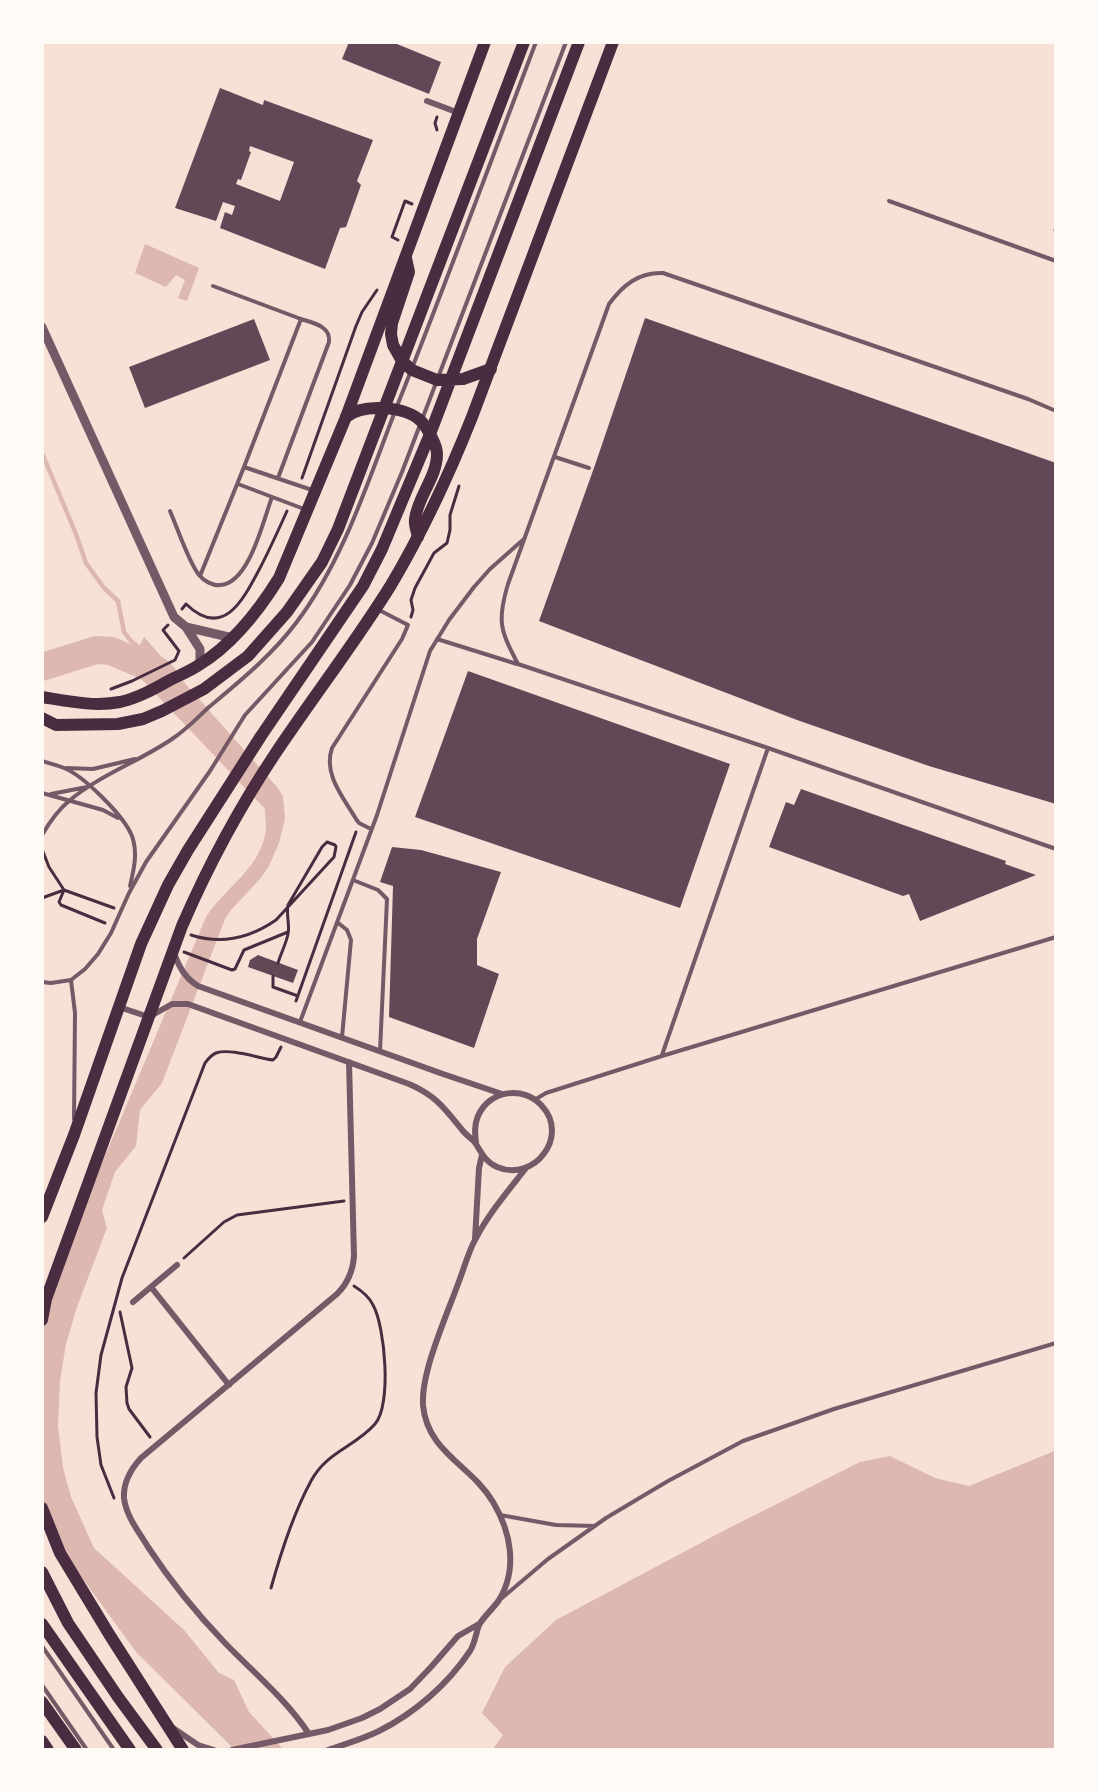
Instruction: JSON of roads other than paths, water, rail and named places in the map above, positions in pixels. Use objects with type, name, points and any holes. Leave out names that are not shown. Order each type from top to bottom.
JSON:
[{"type":"main road","points":[[42,697],[94,703],[119,702],[147,693],[200,665],[232,638],[266,600],[279,578],[346,417],[485,42]]},
{"type":"main road","points":[[42,723],[56,725],[118,724],[143,719],[162,711],[204,688],[248,656],[287,612],[322,562],[390,409],[402,361],[524,42]]},
{"type":"main road","points":[[42,1217],[74,1135],[141,944],[168,885],[228,786],[369,575],[430,434],[443,380],[579,42]]},
{"type":"main road","points":[[42,1320],[46,1299],[173,950],[197,891],[245,800],[339,664],[418,537],[455,460],[491,369],[613,42]]},
{"type":"main road","points":[[406,258],[409,272],[392,323],[391,334],[393,345],[402,361],[412,370],[443,380],[463,379],[491,369]]},
{"type":"main road","points":[[346,417],[366,408],[390,409],[421,421],[430,434],[437,455],[436,467],[415,519],[418,537]]},
{"type":"main road","points":[[42,718],[56,725]]},
{"type":"main road","points":[[42,1508],[60,1553],[108,1634],[183,1750]]},
{"type":"main road","points":[[42,1572],[69,1623],[157,1750]]},
{"type":"main road","points":[[42,1624],[130,1750]]},
{"type":"main road","points":[[42,1702],[76,1750]]},
{"type":"main road","points":[[42,1741],[48,1750]]},
{"type":"street","points":[[427,101],[460,113]]},
{"type":"street","points":[[42,327],[174,617],[186,627],[200,649],[200,665]]},
{"type":"street","points":[[186,627],[232,638]]},
{"type":"street","points":[[119,1007],[149,1017],[169,1005],[183,1004],[410,1084],[432,1095],[476,1143],[487,1161],[499,1168],[512,1171],[526,1168],[546,1153],[552,1136],[550,1118],[546,1110],[535,1099],[517,1093],[503,1094],[193,983],[182,970],[173,950]]},
{"type":"street","points":[[309,1734],[280,1697],[189,1604],[161,1567],[133,1523],[125,1502],[124,1492],[126,1480],[135,1464],[337,1294],[347,1282],[353,1268],[354,1256],[349,1062]]},
{"type":"street","points":[[476,1143],[474,1132],[478,1115],[487,1103],[503,1094]]},
{"type":"street","points":[[474,1240],[478,1168],[482,1155]]},
{"type":"street","points":[[328,1750],[391,1724],[427,1699],[448,1678],[472,1648],[480,1624],[498,1602],[510,1575],[508,1539],[500,1515],[484,1489],[436,1442],[428,1429],[423,1405],[425,1378],[474,1240],[499,1201],[526,1168]]},
{"type":"street","points":[[133,1302],[177,1265]]},
{"type":"street","points":[[151,1287],[229,1385]]},
{"type":"street","points":[[232,1750],[309,1734],[353,1722],[380,1710],[422,1677],[458,1636],[480,1624]]},
{"type":"street","points":[[166,1722],[198,1745],[214,1750]]},
{"type":"lane","points":[[42,835],[68,801],[174,738],[227,692],[269,654],[296,622],[318,589],[351,528],[390,409],[412,370],[536,42]]},
{"type":"lane","points":[[42,982],[71,980],[98,954],[111,933],[146,862],[210,771],[245,715],[312,642],[350,585],[372,543],[421,421],[443,380],[566,42]]},
{"type":"lane","points":[[889,201],[1056,261]]},
{"type":"lane","points":[[518,664],[508,646],[501,617],[508,584],[609,304],[627,284],[651,273],[663,273],[1028,399],[1056,411]]},
{"type":"lane","points":[[213,286],[320,326],[330,335],[278,478]]},
{"type":"lane","points":[[200,576],[301,319]]},
{"type":"lane","points":[[555,457],[589,468]]},
{"type":"lane","points":[[244,467],[316,491]]},
{"type":"lane","points":[[237,484],[308,510]]},
{"type":"lane","points":[[171,511],[195,569],[200,576],[215,585],[223,585],[233,581],[245,570],[272,497]]},
{"type":"lane","points":[[300,1022],[371,829],[430,651],[449,620],[489,569],[526,537]]},
{"type":"lane","points":[[371,829],[359,824],[332,778],[329,761],[332,748],[402,639],[408,625],[375,609]]},
{"type":"lane","points":[[437,639],[768,748],[1056,849]]},
{"type":"lane","points":[[662,1056],[768,748]]},
{"type":"lane","points":[[42,761],[65,768],[93,769],[142,757]]},
{"type":"lane","points":[[65,768],[91,786],[125,824],[132,836],[136,863],[129,893]]},
{"type":"lane","points":[[48,795],[91,786]]},
{"type":"lane","points":[[42,793],[103,810],[125,824]]},
{"type":"lane","points":[[352,880],[378,890],[387,899],[380,1051]]},
{"type":"lane","points":[[337,922],[347,930],[351,940],[342,1037]]},
{"type":"lane","points":[[535,1099],[546,1093],[662,1056],[1056,937]]},
{"type":"lane","points":[[71,980],[75,1013],[74,1135]]},
{"type":"lane","points":[[498,1602],[534,1570],[644,1494],[743,1441],[834,1409],[1056,1343]]},
{"type":"lane","points":[[500,1515],[556,1525],[596,1526]]},
{"type":"lane","points":[[42,1646],[114,1750]]},
{"type":"lane","points":[[42,1685],[87,1750]]},
{"type":"waterway","points":[[42,453],[86,563],[104,588],[118,601],[124,632],[142,650]]},
{"type":"waterway","points":[[42,667],[96,650],[111,651],[158,671],[164,677]]}]
